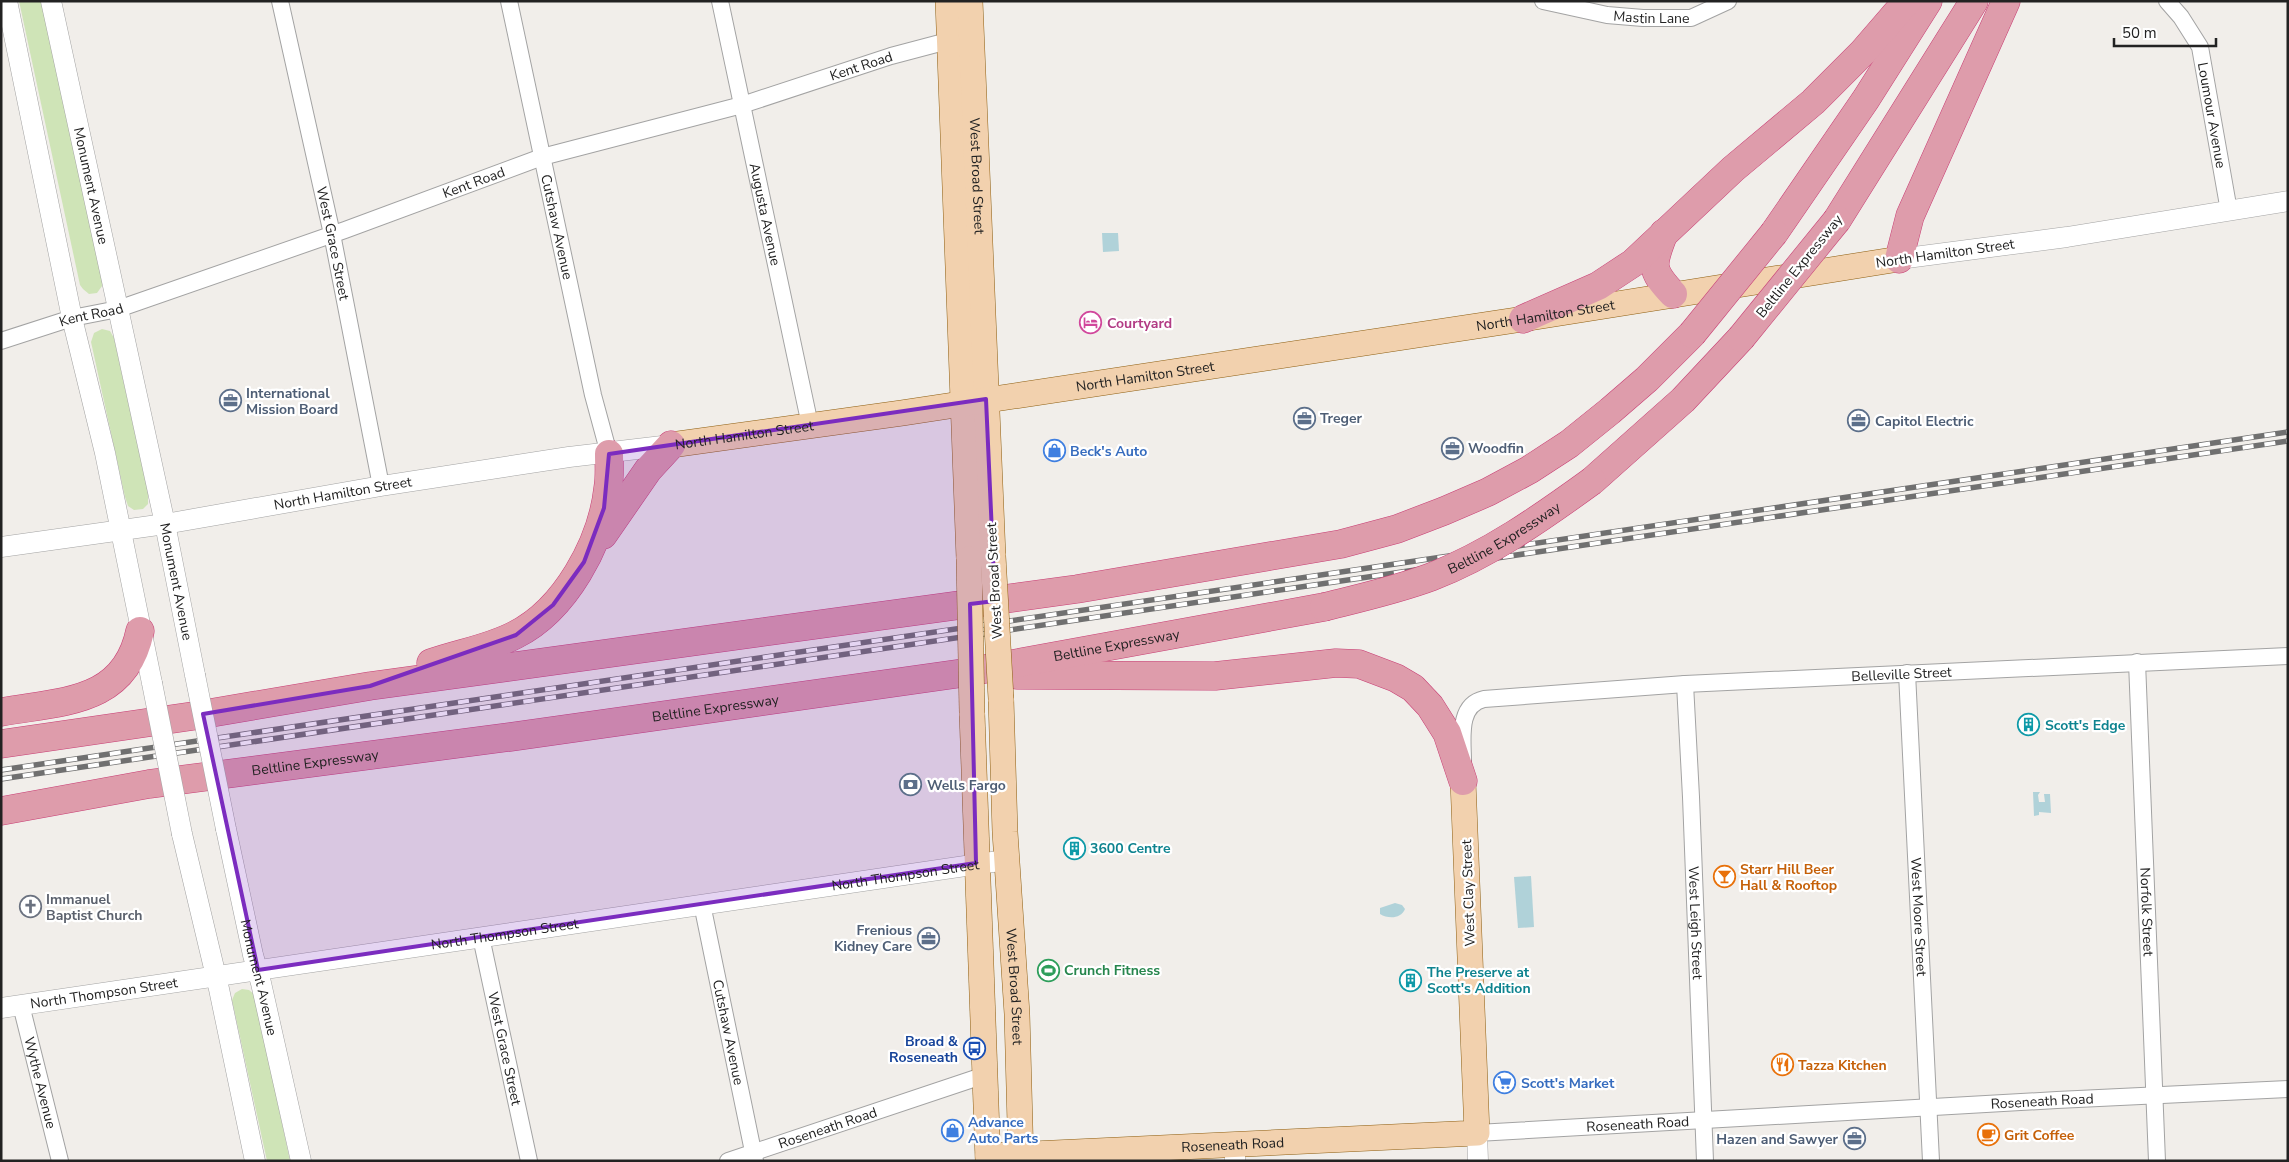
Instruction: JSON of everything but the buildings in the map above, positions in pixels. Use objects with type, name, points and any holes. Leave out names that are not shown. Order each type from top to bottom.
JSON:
[{"type":"highway","points":[[1524,319],[1598,286],[1633,263],[1732,169],[1813,102],[1863,52],[1906,1]]},
{"type":"highway","points":[[1,744],[193,716],[370,686],[1077,589],[1341,544],[1397,529],[1444,511],[1488,492],[1529,470],[1569,444],[1648,379],[1692,334],[1774,233],[1866,99],[1928,1]]},
{"type":"highway","name":"Beltline Expressway","points":[[1,811],[149,784],[510,737],[963,673],[1324,607],[1373,595],[1431,577],[1495,546],[1538,520],[1592,481],[1683,400],[1741,338],[1837,220],[1974,1]]},
{"type":"highway","points":[[1898,259],[1910,216],[2006,1]]},
{"type":"highway","points":[[1664,233],[1654,260],[1660,280],[1673,294]]},
{"type":"highway","points":[[370,686],[436,661],[493,645],[516,635],[553,605],[648,470],[671,445]]},
{"type":"highway","points":[[584,562],[604,508],[608,488],[609,454]]},
{"type":"highway","points":[[1,712],[76,698],[108,686],[129,664],[136,650],[140,631]]},
{"type":"highway","points":[[963,673],[999,675],[1216,676],[1336,663],[1358,664],[1396,678],[1413,688],[1430,706],[1447,733],[1463,781]]},
{"type":"main road","name":"West Broad Street","points":[[948,1],[960,37],[981,557],[1000,699],[1006,860],[1017,1014],[1021,1158]]},
{"type":"main road","name":"West Broad Street","points":[[960,37],[970,1]]},
{"type":"main road","name":"North Hamilton Street","points":[[671,445],[1524,319],[1898,259]]},
{"type":"main road","name":"West Broad Street","points":[[981,557],[972,712],[988,1158]]},
{"type":"main road","name":"West Clay Street","points":[[1463,781],[1477,1134]]},
{"type":"main road","name":"Roseneath Road","points":[[988,1158],[1235,1153],[1477,1134]]},
{"type":"street","points":[[7,1],[72,318],[104,453],[182,834],[216,977],[255,1161]]},
{"type":"street","name":"Monument Avenue","points":[[51,1],[164,524],[226,830],[301,1161]]},
{"type":"street","name":"West Grace Street","points":[[280,1],[332,234],[381,486]]},
{"type":"street","name":"Cutshaw Avenue","points":[[508,1],[593,395],[609,454]]},
{"type":"street","name":"Augusta Avenue","points":[[720,1],[806,426]]},
{"type":"street","name":"Mastin Lane","points":[[1543,1],[1607,15],[1643,18],[1692,18],[1728,1]]},
{"type":"street","name":"Loumour Avenue","points":[[2167,1],[2181,17],[2200,48],[2229,211]]},
{"type":"street","name":"Kent Road","points":[[1,341],[72,318],[118,309],[332,234],[542,157],[742,105],[891,56],[960,37]]},
{"type":"street","name":"North Hamilton Street","points":[[1898,259],[2067,237],[2288,201]]},
{"type":"street","name":"North Hamilton Street","points":[[1,547],[164,524],[381,486],[569,457],[609,454],[671,445]]},
{"type":"street","name":"Belleville Street","points":[[1516,695],[1907,672],[2288,656]]},
{"type":"street","name":"Norfolk Street","points":[[2137,662],[2157,1161]]},
{"type":"street","name":"West Moore Street","points":[[1907,672],[1931,1161]]},
{"type":"street","name":"West Leigh Street","points":[[1685,684],[1704,1161]]},
{"type":"street","name":"West Clay Street","points":[[1463,781],[1464,734],[1467,709],[1478,700],[1516,695]]},
{"type":"street","name":"North Thompson Street","points":[[1,1008],[1006,860]]},
{"type":"street","name":"Cutshaw Avenue","points":[[702,904],[754,1157]]},
{"type":"street","name":"West Grace Street","points":[[480,936],[529,1161]]},
{"type":"street","name":"Wythe Avenue","points":[[21,1004],[60,1161]]},
{"type":"street","name":"Roseneath Road","points":[[728,1161],[754,1157],[984,1075]]},
{"type":"street","name":"Roseneath Road","points":[[1477,1134],[1928,1107],[2288,1089]]},
{"type":"street","name":"West Clay Street","points":[[1477,1134],[1478,1161]]},
{"type":"highlighted area","points":[[986,399],[995,601],[970,604],[976,863],[258,970],[203,714],[370,686],[516,635],[553,605],[584,562],[604,508],[609,454]]},
{"type":"green space","points":[[19,1],[41,1],[102,278],[102,286],[97,293],[89,294],[80,285]]},
{"type":"green space","points":[[102,329],[110,331],[114,338],[148,493],[148,504],[143,509],[134,510],[128,506],[125,497],[91,342],[94,333]]},
{"type":"green space","points":[[242,989],[249,990],[255,995],[290,1161],[267,1161],[232,1000],[235,993]]},
{"type":"water","points":[[1102,233],[1118,233],[1119,251],[1103,252]]},
{"type":"water","points":[[2033,792],[2040,792],[2038,795],[2039,802],[2045,802],[2044,794],[2050,794],[2051,813],[2039,812],[2039,815],[2034,816]]},
{"type":"water","points":[[1531,876],[1534,927],[1518,928],[1514,877]]},
{"type":"water","points":[[1395,903],[1402,905],[1405,909],[1401,915],[1387,917],[1380,914],[1380,908]]},
{"type":"railway","points":[[1,770],[2288,432]]},
{"type":"railway","points":[[1,779],[2288,441]]},
{"type":"place","name":"Courtyard","points":[[1091,323]]},
{"type":"place","name":"International Mission Board","points":[[230,401]]},
{"type":"place","name":"Treger","points":[[1304,418]]},
{"type":"place","name":"Capitol Electric","points":[[1859,421]]},
{"type":"place","name":"Woodfin","points":[[1452,448]]},
{"type":"place","name":"Beck's Auto","points":[[1054,451]]},
{"type":"place","name":"Scott's Edge","points":[[2029,725]]},
{"type":"place","name":"Wells Fargo","points":[[911,785]]},
{"type":"place","name":"3600 Centre","points":[[1074,848]]},
{"type":"place","name":"Starr Hill Beer Hall & Rooftop","points":[[1724,877]]},
{"type":"place","name":"Immanuel Baptist Church","points":[[30,907]]},
{"type":"place","name":"Frenious Kidney Care","points":[[928,938]]},
{"type":"place","name":"Crunch Fitness","points":[[1048,970]]},
{"type":"place","name":"The Preserve at Scott's Addition","points":[[1411,980]]},
{"type":"place","name":"Broad & Roseneath","points":[[974,1049]]},
{"type":"place","name":"Tazza Kitchen","points":[[1782,1065]]},
{"type":"place","name":"Scott's Market","points":[[1505,1083]]},
{"type":"place","name":"Advance Auto Parts","points":[[952,1130]]},
{"type":"place","name":"Grit Coffee","points":[[1988,1135]]},
{"type":"place","name":"Hazen and Sawyer","points":[[1854,1139]]}]
